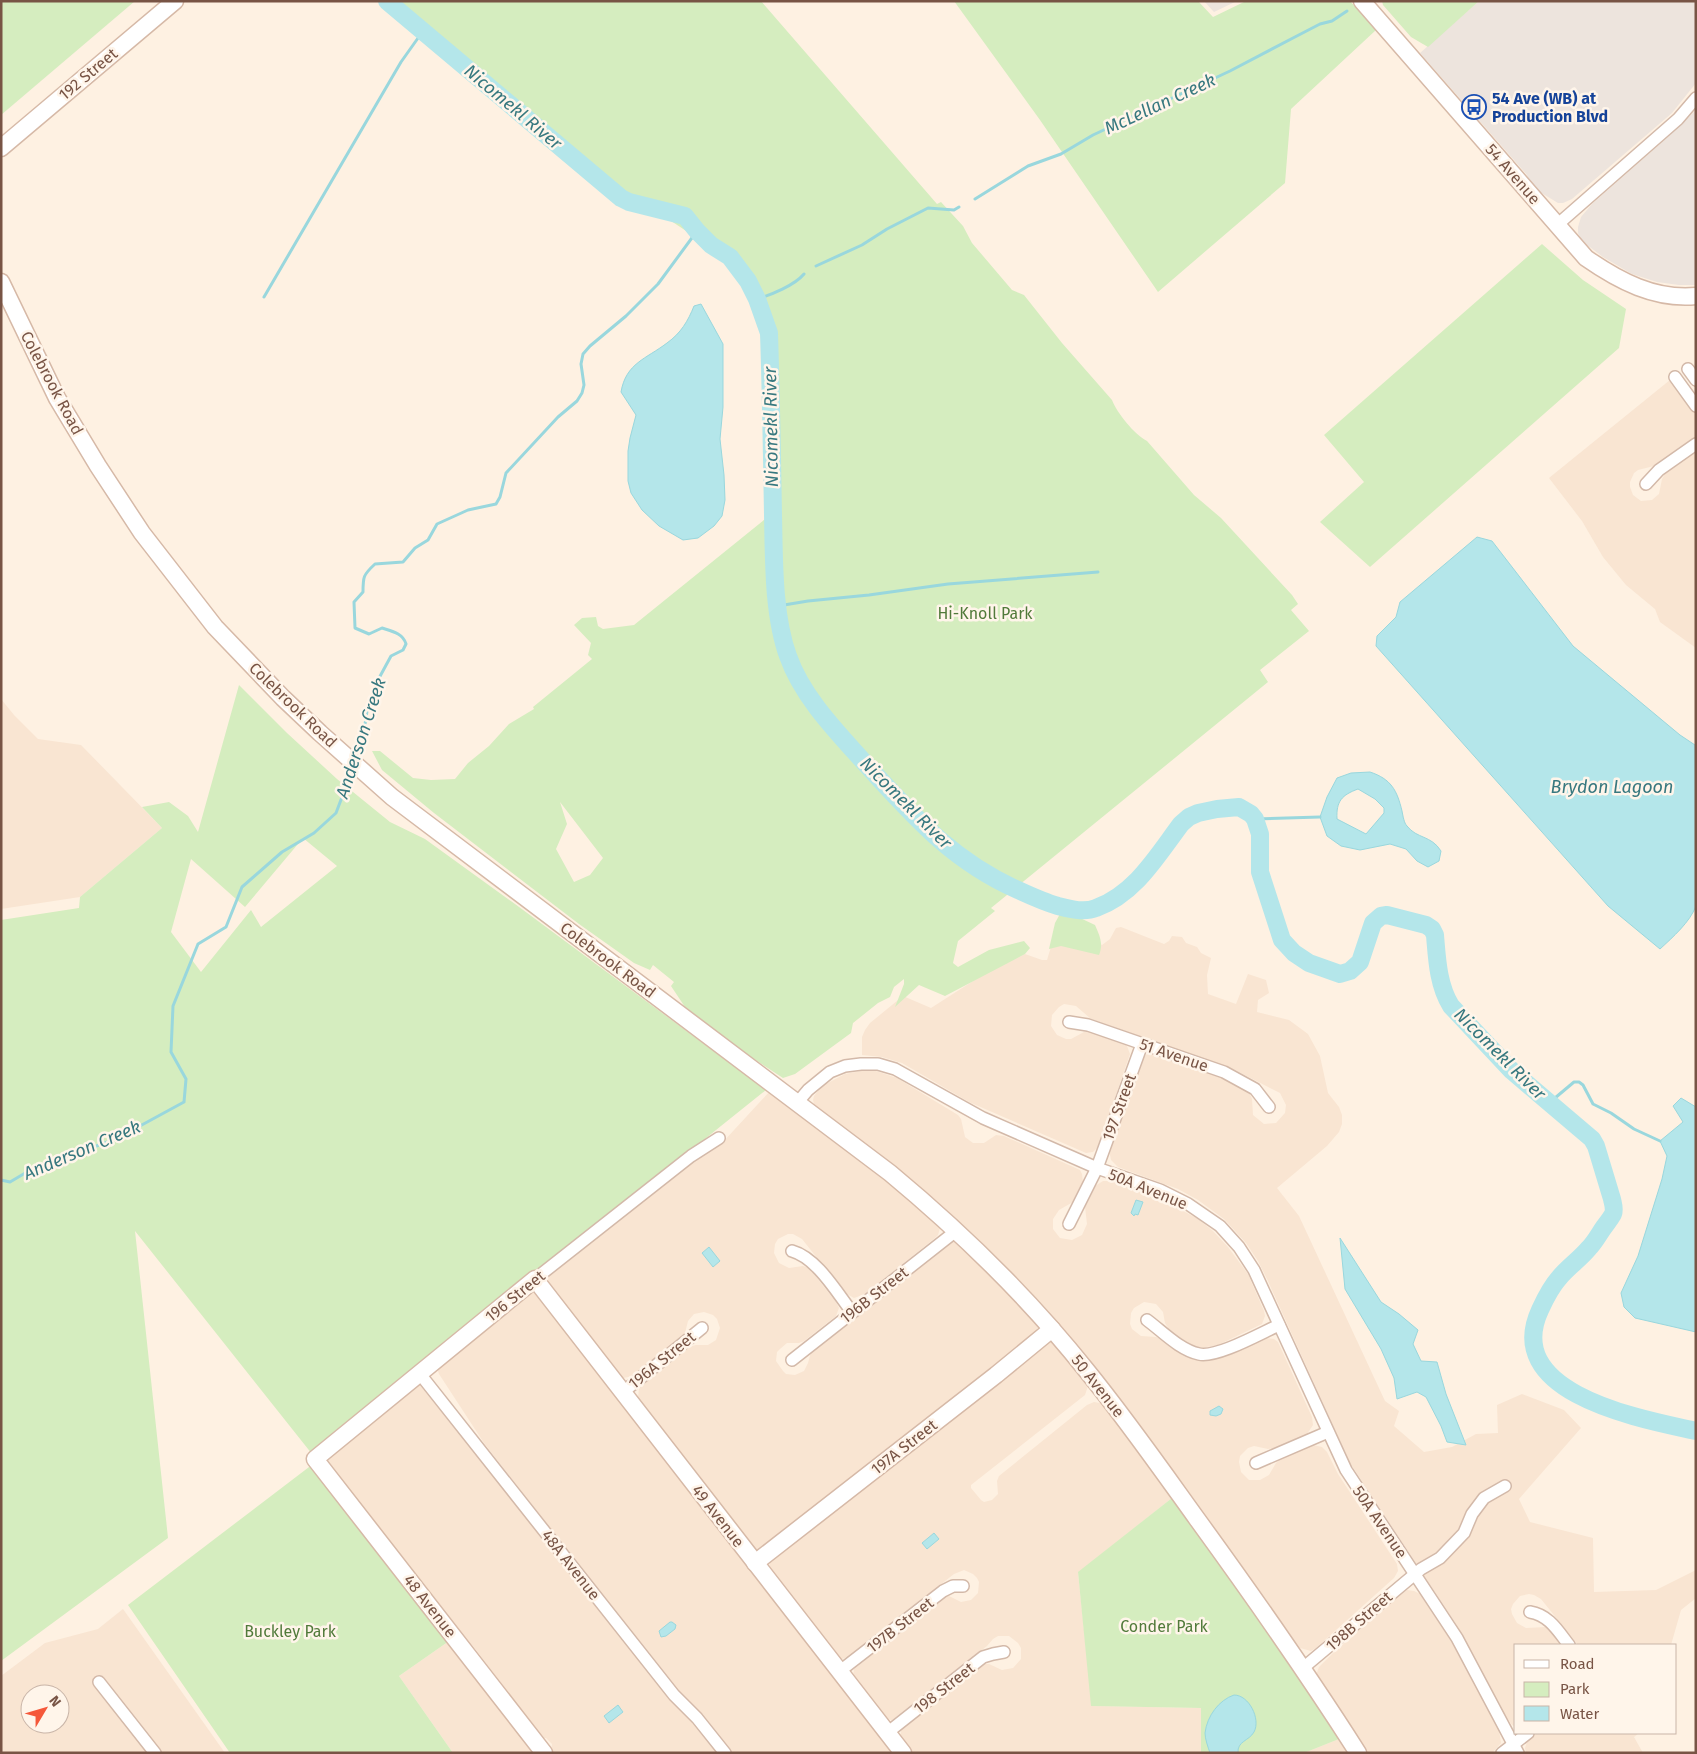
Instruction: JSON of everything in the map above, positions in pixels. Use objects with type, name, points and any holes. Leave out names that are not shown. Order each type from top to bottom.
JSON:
[{"type":"street","name":"192 Street","points":[[1,148],[175,1]]},
{"type":"street","name":"54 Avenue","points":[[1362,1],[1586,258],[1635,287],[1663,294],[1696,296]]},
{"type":"street","points":[[1557,225],[1678,119],[1696,98]]},
{"type":"street","name":"Colebrook Road","points":[[1,282],[57,398],[98,466],[142,533],[215,627],[283,698],[392,797],[770,1082]]},
{"type":"street","points":[[1688,369],[1696,380]]},
{"type":"street","points":[[1676,377],[1696,406]]},
{"type":"street","points":[[1646,484],[1659,470],[1696,444]]},
{"type":"street","name":"51 Avenue","points":[[1069,1022],[1088,1025],[1224,1072],[1255,1089],[1269,1107]]},
{"type":"street","name":"197 Street","points":[[1069,1224],[1097,1168],[1142,1044]]},
{"type":"street","name":"50A Avenue","points":[[798,1103],[808,1090],[830,1072],[845,1066],[878,1064],[895,1069],[981,1123],[1174,1196],[1211,1219],[1229,1236],[1247,1259],[1346,1470],[1457,1638],[1516,1748]]},
{"type":"street","name":"50 Avenue","points":[[770,1082],[890,1173],[956,1231],[1052,1329],[1087,1370],[1149,1453],[1302,1668],[1358,1753]]},
{"type":"street","name":"196 Street","points":[[315,1459],[534,1279],[683,1162],[719,1138]]},
{"type":"street","name":"196B Street","points":[[792,1360],[956,1231]]},
{"type":"street","points":[[792,1252],[803,1255],[812,1262],[852,1312]]},
{"type":"street","name":"49 Avenue","points":[[534,1279],[903,1753]]},
{"type":"street","points":[[1147,1320],[1184,1348],[1200,1354],[1218,1352],[1279,1325]]},
{"type":"street","name":"196A Street","points":[[622,1393],[702,1328]]},
{"type":"street","name":"197A Street","points":[[755,1564],[1052,1329]]},
{"type":"street","name":"48A Avenue","points":[[420,1374],[669,1688],[697,1718],[725,1753]]},
{"type":"street","points":[[1256,1464],[1328,1432]]},
{"type":"street","name":"48 Avenue","points":[[315,1459],[544,1753]]},
{"type":"street","name":"50A Avenue","points":[[1414,1574],[1440,1558],[1464,1533],[1472,1514],[1484,1498],[1505,1486]]},
{"type":"street","name":"198B Street","points":[[1302,1668],[1414,1574]]},
{"type":"street","name":"197B Street","points":[[840,1672],[943,1590],[954,1586],[963,1586]]},
{"type":"street","points":[[1530,1612],[1546,1617],[1568,1644]]},
{"type":"street","name":"198 Street","points":[[887,1733],[983,1657],[1004,1652]]},
{"type":"street","points":[[99,1682],[155,1753]]},
{"type":"street","points":[[1502,1753],[1516,1748],[1527,1734]]},
{"type":"shaded area","points":[[1204,1],[1237,1],[1214,12]]},
{"type":"shaded area","points":[[1479,1],[1696,1],[1696,83],[1672,113],[1572,199],[1558,203],[1535,189],[1527,175],[1420,53]]},
{"type":"shaded area","points":[[1696,110],[1696,285],[1657,282],[1632,274],[1603,257],[1582,241],[1578,233],[1578,227],[1581,217],[1592,204]]},
{"type":"shaded area","points":[[1670,380],[1696,414],[1696,436],[1654,466],[1638,470],[1634,473],[1630,487],[1633,495],[1641,501],[1652,500],[1659,494],[1662,479],[1666,472],[1696,451],[1696,648],[1660,622],[1655,609],[1626,585],[1603,557],[1582,521],[1549,478]]},
{"type":"shaded area","points":[[1,699],[38,739],[81,745],[162,828],[80,897],[1,909]]},
{"type":"shaded area","points":[[1121,927],[1164,944],[1172,936],[1182,937],[1186,943],[1197,947],[1201,953],[1211,958],[1207,975],[1208,994],[1236,1004],[1248,974],[1266,980],[1269,993],[1258,1000],[1257,1012],[1289,1020],[1308,1034],[1320,1056],[1328,1093],[1339,1107],[1342,1115],[1342,1124],[1339,1132],[1327,1146],[1277,1188],[1299,1216],[1385,1401],[1399,1411],[1394,1426],[1424,1452],[1452,1447],[1476,1434],[1498,1433],[1497,1405],[1522,1394],[1564,1410],[1581,1428],[1519,1499],[1530,1522],[1593,1538],[1594,1592],[1656,1590],[1696,1570],[1696,1598],[1681,1610],[1671,1644],[1577,1644],[1541,1599],[1529,1594],[1520,1596],[1511,1609],[1517,1623],[1526,1628],[1546,1627],[1561,1644],[1514,1644],[1514,1726],[1512,1725],[1458,1627],[1350,1463],[1267,1279],[1246,1243],[1224,1219],[1198,1200],[1178,1189],[1118,1167],[1111,1160],[1109,1150],[1142,1059],[1148,1053],[1215,1075],[1249,1092],[1252,1099],[1253,1115],[1264,1124],[1276,1123],[1285,1113],[1286,1105],[1280,1093],[1235,1070],[1091,1019],[1076,1006],[1064,1004],[1052,1015],[1051,1026],[1057,1035],[1071,1039],[1084,1032],[1093,1031],[1123,1043],[1127,1046],[1130,1054],[1098,1147],[1093,1152],[1086,1153],[969,1102],[902,1063],[882,1057],[862,1055],[862,1037],[865,1030],[870,1023],[903,996],[931,1008],[984,974],[1025,954],[1047,960],[1054,937],[1090,937],[1102,945],[1110,939],[1116,928]]},
{"type":"shaded area","points":[[876,1071],[897,1078],[958,1115],[961,1119],[965,1137],[973,1143],[984,1143],[996,1135],[1004,1136],[1080,1170],[1083,1182],[1073,1202],[1059,1210],[1053,1219],[1053,1229],[1060,1238],[1072,1240],[1082,1235],[1087,1224],[1085,1207],[1095,1186],[1103,1181],[1111,1181],[1167,1202],[1198,1219],[1213,1231],[1228,1247],[1248,1274],[1264,1311],[1265,1316],[1262,1324],[1218,1345],[1201,1348],[1189,1344],[1169,1329],[1165,1323],[1163,1312],[1156,1304],[1144,1302],[1134,1308],[1131,1313],[1130,1324],[1132,1329],[1141,1336],[1161,1339],[1180,1353],[1200,1360],[1219,1358],[1265,1338],[1274,1339],[1278,1342],[1312,1417],[1313,1425],[1307,1434],[1275,1448],[1268,1449],[1254,1446],[1248,1448],[1240,1456],[1241,1472],[1249,1480],[1260,1480],[1269,1475],[1276,1463],[1281,1459],[1313,1445],[1322,1447],[1327,1452],[1338,1474],[1397,1564],[1398,1571],[1394,1578],[1316,1648],[1311,1651],[1300,1648],[1232,1553],[1092,1368],[815,1108],[814,1096],[822,1086],[845,1074]]},
{"type":"shaded area","points":[[771,1090],[874,1167],[939,1224],[940,1228],[935,1238],[865,1294],[854,1298],[845,1293],[802,1239],[793,1234],[788,1234],[778,1239],[775,1244],[774,1253],[779,1263],[789,1268],[803,1266],[809,1268],[839,1308],[836,1316],[804,1341],[787,1343],[777,1352],[776,1361],[786,1374],[795,1375],[804,1371],[811,1352],[951,1242],[955,1241],[959,1242],[1038,1323],[1038,1327],[1033,1336],[758,1552],[755,1551],[638,1398],[641,1386],[689,1347],[708,1345],[716,1340],[720,1328],[717,1319],[713,1315],[704,1312],[694,1314],[688,1321],[682,1337],[633,1376],[623,1378],[547,1281],[548,1275],[657,1184],[723,1142]]},
{"type":"shaded area","points":[[530,1293],[538,1294],[894,1753],[733,1753],[701,1713],[680,1694],[647,1653],[484,1443],[437,1368]]},
{"type":"shaded area","points":[[1049,1341],[1053,1341],[1090,1380],[1085,1395],[971,1485],[971,1488],[984,1502],[992,1500],[998,1494],[997,1481],[999,1476],[1087,1405],[1094,1402],[1106,1404],[1172,1498],[1078,1573],[1092,1706],[1201,1708],[1201,1753],[910,1753],[900,1738],[903,1728],[984,1664],[989,1664],[1002,1670],[1013,1668],[1021,1659],[1021,1648],[1018,1643],[1009,1636],[998,1636],[993,1639],[987,1646],[892,1720],[885,1719],[853,1676],[854,1669],[944,1597],[949,1596],[961,1602],[971,1600],[978,1593],[979,1582],[977,1578],[964,1570],[954,1574],[850,1656],[842,1659],[838,1658],[769,1568],[770,1562]]},
{"type":"shaded area","points":[[414,1383],[432,1386],[650,1672],[717,1753],[551,1753],[552,1744],[546,1738],[543,1738],[515,1707],[502,1684],[473,1646],[453,1627],[328,1463],[328,1459]]},
{"type":"shaded area","points":[[1407,1590],[1420,1594],[1451,1641],[1499,1730],[1501,1743],[1492,1753],[1368,1753],[1316,1675],[1319,1667],[1332,1654]]},
{"type":"shaded area","points":[[123,1609],[225,1753],[1,1753],[1,1676],[45,1643],[98,1629]]},
{"type":"shaded area","points":[[452,1639],[540,1753],[453,1753],[399,1676]]},
{"type":"shaded area","points":[[1536,1734],[1638,1734],[1634,1737],[1643,1753],[1526,1753],[1527,1742]]},
{"type":"shaded area","points":[[1339,1739],[1348,1753],[1304,1753]]},
{"type":"green space","points":[[1,1],[135,1],[1,115]]},
{"type":"green space","name":"Hi-Knoll Park","points":[[386,1],[761,1],[937,204],[941,202],[963,226],[972,243],[1012,290],[1024,295],[1062,343],[1112,400],[1126,423],[1147,441],[1194,495],[1221,518],[1292,595],[1298,604],[1291,610],[1309,631],[1260,670],[1268,682],[991,908],[995,911],[958,941],[953,963],[958,967],[989,950],[1024,941],[1030,948],[1025,954],[945,996],[919,985],[895,1007],[904,984],[904,979],[894,987],[890,997],[878,1003],[853,1023],[851,1033],[795,1074],[783,1078],[748,1055],[685,1007],[671,986],[674,982],[653,965],[650,970],[634,963],[579,924],[434,813],[382,770],[372,751],[380,751],[413,778],[431,780],[455,779],[468,763],[489,746],[509,724],[534,709],[533,707],[592,659],[588,655],[591,643],[574,625],[582,618],[596,617],[598,626],[603,629],[634,625],[775,511],[773,450],[763,336],[753,300],[737,270],[718,252],[600,174],[522,117]],"holes":[[[560,802],[603,858],[590,875],[574,882],[556,849],[567,824]]]},
{"type":"green space","points":[[954,1],[1198,1],[1213,17],[1246,1],[1350,1],[1376,30],[1291,109],[1285,183],[1158,292],[1040,120]]},
{"type":"green space","points":[[1382,1],[1479,1],[1428,47],[1411,37],[1383,5]]},
{"type":"green space","points":[[1542,244],[1583,280],[1626,309],[1619,348],[1370,567],[1320,522],[1364,482],[1324,435]]},
{"type":"green space","points":[[239,685],[337,779],[390,822],[425,839],[766,1090],[312,1454],[135,1231],[168,1538],[1,1661],[1,920],[79,908],[80,897],[162,828],[142,807],[169,802],[188,816],[198,832]],"holes":[[[303,838],[337,866],[261,927],[251,910],[201,972],[171,932],[191,859],[245,907]]]},
{"type":"green space","points":[[1061,912],[1095,925],[1101,943],[1099,955],[1061,946],[1049,949],[1055,923]]},
{"type":"green space","name":"Buckley Park","points":[[313,1464],[452,1639],[399,1676],[453,1753],[230,1753],[128,1605]]},
{"type":"green space","name":"Conder Park","points":[[1172,1498],[1286,1658],[1339,1739],[1304,1753],[1201,1753],[1201,1708],[1091,1706],[1078,1572]]},
{"type":"water","points":[[701,304],[723,344],[723,407],[720,439],[725,500],[722,516],[714,526],[698,538],[683,540],[659,526],[642,510],[631,493],[628,481],[628,451],[636,415],[621,392],[627,374],[632,368],[672,339],[684,326],[694,306]]},
{"type":"water","name":"Brydon Lagoon","points":[[1477,537],[1492,541],[1573,646],[1680,735],[1695,745],[1696,906],[1676,934],[1660,949],[1608,906],[1376,646],[1377,636],[1396,617],[1400,602]]},
{"type":"water","points":[[1370,772],[1383,778],[1392,786],[1398,797],[1406,825],[1415,833],[1437,846],[1441,851],[1439,861],[1428,867],[1417,861],[1406,849],[1390,844],[1360,850],[1341,846],[1327,836],[1320,817],[1327,797],[1337,778],[1351,773]],"holes":[[[1358,789],[1375,799],[1384,808],[1384,813],[1366,834],[1337,819],[1339,803],[1344,796]]]},
{"type":"water","points":[[1681,1098],[1696,1107],[1696,1332],[1635,1318],[1624,1307],[1621,1293],[1638,1256],[1662,1179],[1667,1156],[1660,1141],[1683,1122],[1673,1106]]},
{"type":"water","points":[[1136,1200],[1143,1202],[1138,1215],[1135,1214],[1134,1216],[1131,1213]]},
{"type":"water","points":[[1340,1238],[1381,1302],[1418,1330],[1413,1344],[1421,1361],[1437,1362],[1446,1394],[1466,1445],[1447,1442],[1426,1397],[1417,1392],[1397,1399],[1394,1378],[1381,1349],[1345,1289]]},
{"type":"water","points":[[709,1247],[720,1261],[713,1267],[702,1253]]},
{"type":"water","points":[[1219,1406],[1223,1409],[1221,1414],[1216,1416],[1210,1415],[1210,1411]]},
{"type":"water","points":[[934,1533],[939,1539],[927,1549],[922,1543]]},
{"type":"water","points":[[670,1622],[676,1625],[675,1629],[666,1636],[661,1637],[659,1631]]},
{"type":"water","points":[[1234,1695],[1249,1703],[1255,1715],[1256,1727],[1254,1732],[1241,1743],[1238,1753],[1210,1753],[1205,1733],[1208,1721],[1223,1701]]},
{"type":"water","points":[[618,1705],[623,1712],[609,1723],[604,1716]]},
{"type":"waterway","name":"Nicomekl River","points":[[387,1],[621,198],[629,202],[685,216],[711,245],[730,257],[748,281],[757,299],[769,333],[774,568],[779,623],[783,640],[794,671],[810,699],[863,761],[933,834],[972,865],[1033,897],[1058,906],[1087,910],[1110,902],[1134,884],[1154,861],[1181,824],[1189,817],[1217,809],[1239,807],[1251,814],[1255,819],[1260,834],[1260,872],[1282,940],[1294,953],[1309,963],[1340,974],[1350,971],[1360,962],[1373,923],[1381,916],[1387,915],[1426,925],[1432,929],[1435,935],[1441,981],[1451,1006],[1512,1071],[1592,1139],[1596,1146],[1614,1206],[1613,1214],[1591,1246],[1563,1274],[1548,1293],[1540,1310],[1533,1339],[1540,1363],[1558,1382],[1583,1398],[1643,1419],[1696,1431]]},
{"type":"waterway","name":"McLellan Creek","points":[[975,199],[1028,166],[1061,154],[1093,135],[1230,71],[1320,24],[1332,21],[1347,11]]},
{"type":"waterway","points":[[264,297],[401,62],[423,31]]},
{"type":"waterway","name":"McLellan Creek","points":[[816,266],[862,245],[887,229],[928,208],[954,210],[959,207]]},
{"type":"waterway","name":"Anderson Creek","points":[[357,758],[362,744],[367,711],[378,680],[391,656],[403,650],[406,644],[402,637],[389,630],[382,628],[369,634],[355,628],[354,602],[363,592],[366,574],[375,564],[403,562],[415,548],[428,540],[437,524],[468,510],[496,504],[500,497],[506,473],[558,417],[577,401],[582,393],[584,385],[581,364],[583,354],[626,316],[658,284],[697,231]]},
{"type":"waterway","name":"McLellan Creek","points":[[757,299],[789,286],[804,274]]},
{"type":"waterway","points":[[778,606],[948,584],[1098,572]]},
{"type":"waterway","name":"Anderson Creek","points":[[1,1180],[10,1182],[32,1169],[116,1139],[184,1102],[186,1079],[171,1052],[173,1006],[198,944],[226,927],[242,887],[282,852],[314,833],[336,813],[353,768]]},
{"type":"waterway","points":[[1255,819],[1320,817]]},
{"type":"waterway","points":[[1549,1103],[1574,1082],[1579,1082],[1583,1085],[1593,1104],[1611,1113],[1634,1129],[1660,1141]]},
{"type":"place","name":"54 Ave (WB) at Production Blvd","points":[[1474,107]]}]
